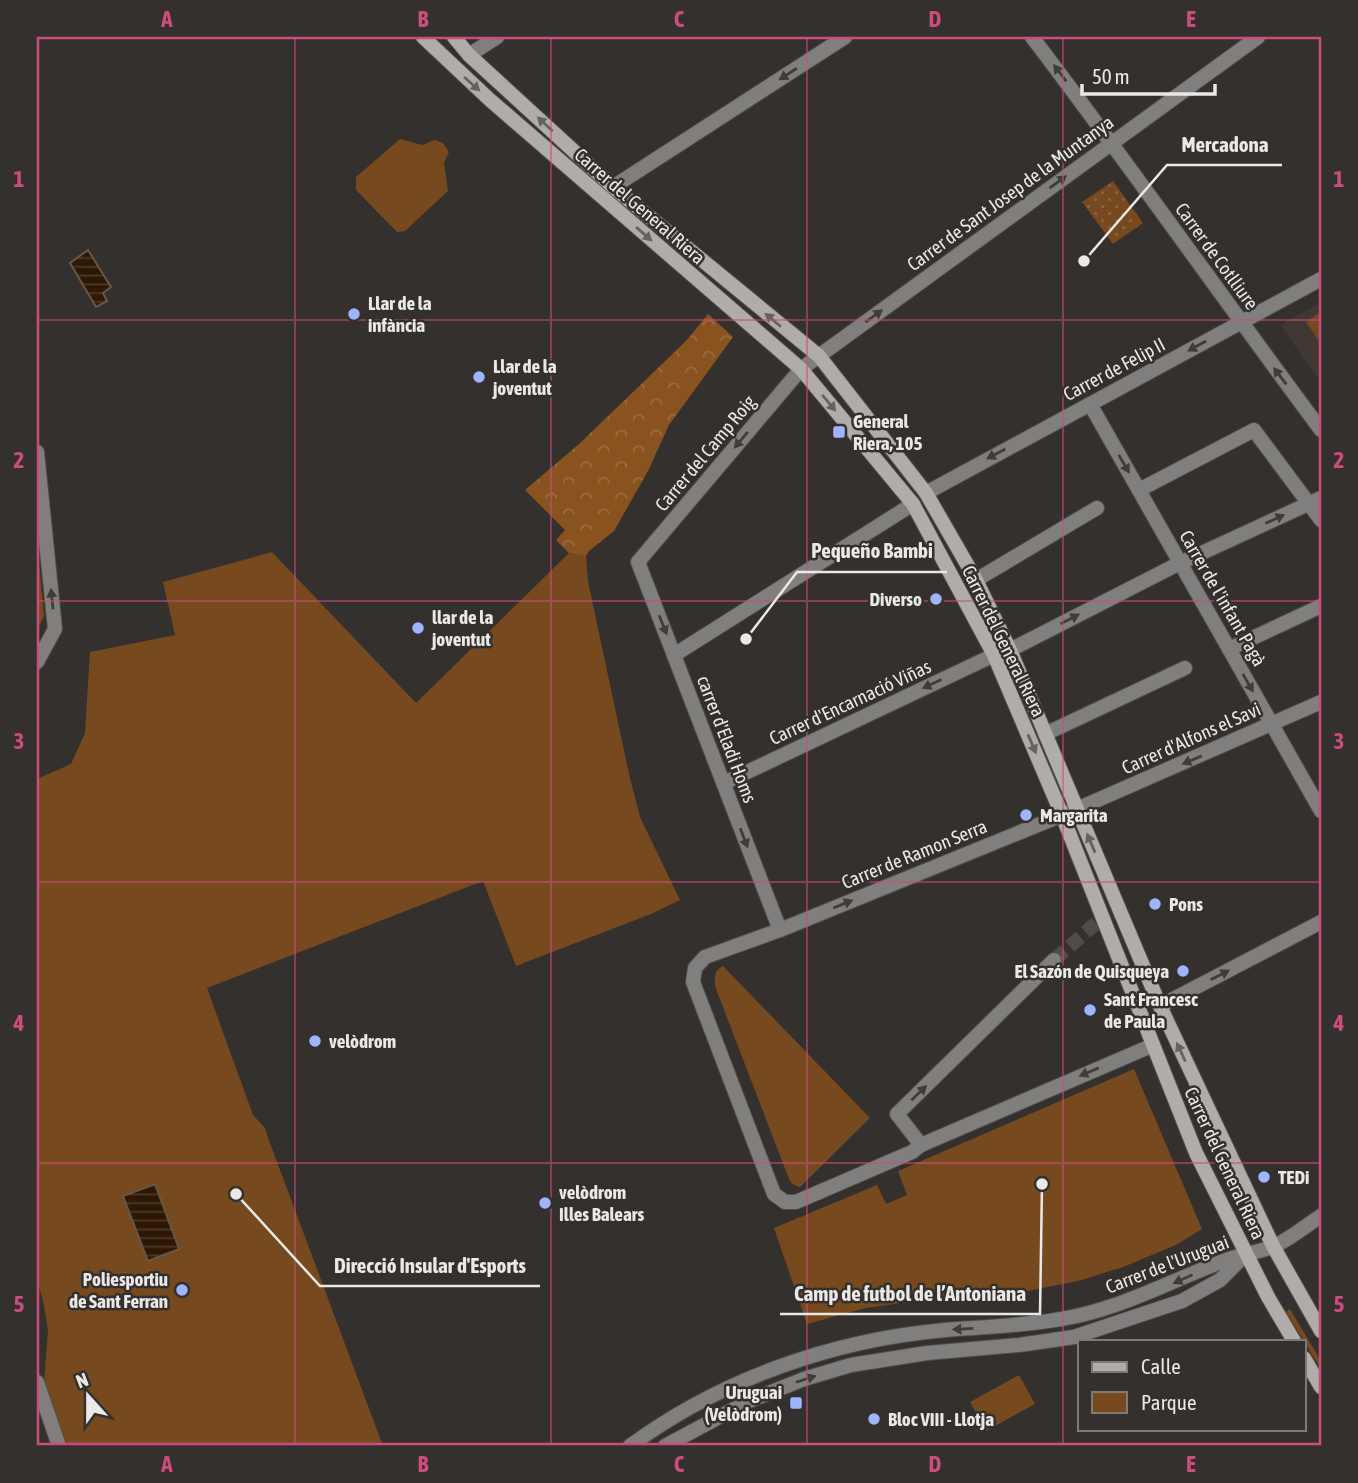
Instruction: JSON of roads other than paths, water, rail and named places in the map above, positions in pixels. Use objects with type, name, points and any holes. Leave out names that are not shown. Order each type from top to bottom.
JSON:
[{"type":"main road","name":"Carrer del General Riera","points":[[423,37],[490,100],[801,369],[913,504],[994,655],[1062,815],[1151,1046],[1196,1153],[1268,1297],[1293,1340]]},
{"type":"main road","name":"Carrer del General Riera","points":[[454,37],[469,55],[613,187],[819,356],[926,492],[976,580],[1010,650],[1160,1006],[1273,1246],[1321,1331]]},
{"type":"main road","points":[[1306,1361],[1321,1387]]},
{"type":"street","points":[[469,55],[497,37]]},
{"type":"street","points":[[613,187],[845,37]]},
{"type":"street","name":"Carrer de Cotlliure","points":[[1032,37],[1112,142],[1321,430]]},
{"type":"street","name":"Carrer de Sant Josep de la Muntanya","points":[[801,369],[1258,37]]},
{"type":"street","name":"Carrer de Felip II","points":[[926,492],[1321,279]]},
{"type":"street","name":"Carrer del Camp Roig","points":[[638,562],[801,369]]},
{"type":"street","name":"Carrer de l'infant Pagà","points":[[1090,404],[1321,811]]},
{"type":"street","points":[[1139,490],[1254,430],[1315,500],[1321,520]]},
{"type":"street","points":[[37,452],[55,629],[37,662]]},
{"type":"street","points":[[1010,650],[1180,563],[1315,500]]},
{"type":"street","points":[[674,655],[913,504]]},
{"type":"street","points":[[976,580],[1097,508]]},
{"type":"street","name":"carrer d'Eladi Homs","points":[[638,562],[780,930]]},
{"type":"street","points":[[1229,649],[1321,606]]},
{"type":"street","name":"Carrer d'Encarnació Viñas","points":[[724,783],[994,655]]},
{"type":"street","points":[[1045,734],[1185,668]]},
{"type":"street","name":"Carrer d'Alfons el Savi","points":[[1062,815],[1321,702]]},
{"type":"street","name":"Carrer de Ramon Serra","points":[[1062,815],[780,930],[705,957],[695,968],[693,982],[774,1194],[785,1202],[796,1202],[912,1152],[921,1144],[1151,1046]]},
{"type":"street","points":[[1160,1006],[1321,922]]},
{"type":"street","points":[[921,1144],[897,1114],[1054,960]]},
{"type":"street","points":[[1247,1254],[1273,1246],[1321,1216]]},
{"type":"street","name":"Carrer de l'Uruguai","points":[[630,1446],[680,1413],[742,1382],[807,1358],[866,1342],[897,1337],[1064,1319],[1146,1294],[1221,1261],[1247,1254]]},
{"type":"street","name":"Carrer de l'Uruguai","points":[[665,1446],[749,1401],[804,1379],[851,1365],[927,1353],[1074,1337],[1182,1301],[1220,1280],[1247,1254]]},
{"type":"street","points":[[37,1382],[59,1446]]},
{"type":"tunnel","points":[[1054,960],[1102,918]]},
{"type":"place","name":"Mercadona","points":[[1084,261]]},
{"type":"place","name":"Llar de la infància","points":[[354,314]]},
{"type":"place","name":"Llar de la joventut","points":[[479,377]]},
{"type":"place","name":"General Riera, 105","points":[[839,432]]},
{"type":"place","name":"Diverso","points":[[936,599]]},
{"type":"place","name":"llar de la joventut","points":[[418,628]]},
{"type":"place","name":"Pequeño Bambi","points":[[746,639]]},
{"type":"place","name":"Margarita","points":[[1026,815]]},
{"type":"place","name":"Pons","points":[[1155,904]]},
{"type":"place","name":"El Sazón de Quisqueya","points":[[1183,971]]},
{"type":"place","name":"Sant Francesc de Paula","points":[[1090,1010]]},
{"type":"place","name":"velòdrom","points":[[315,1041]]},
{"type":"place","name":"TEDi","points":[[1264,1177]]},
{"type":"place","name":"Camp de futbol de l’Antoniana","points":[[1042,1184]]},
{"type":"place","name":"Direcció Insular d'Esports","points":[[236,1194]]},
{"type":"place","name":"velòdrom Illes Balears","points":[[545,1203]]},
{"type":"place","name":"Poliesportiu de Sant Ferran","points":[[182,1290]]},
{"type":"place","name":"Uruguai (Velòdrom)","points":[[796,1403]]},
{"type":"place","name":"Bloc VIII - Llotja","points":[[874,1419]]}]
